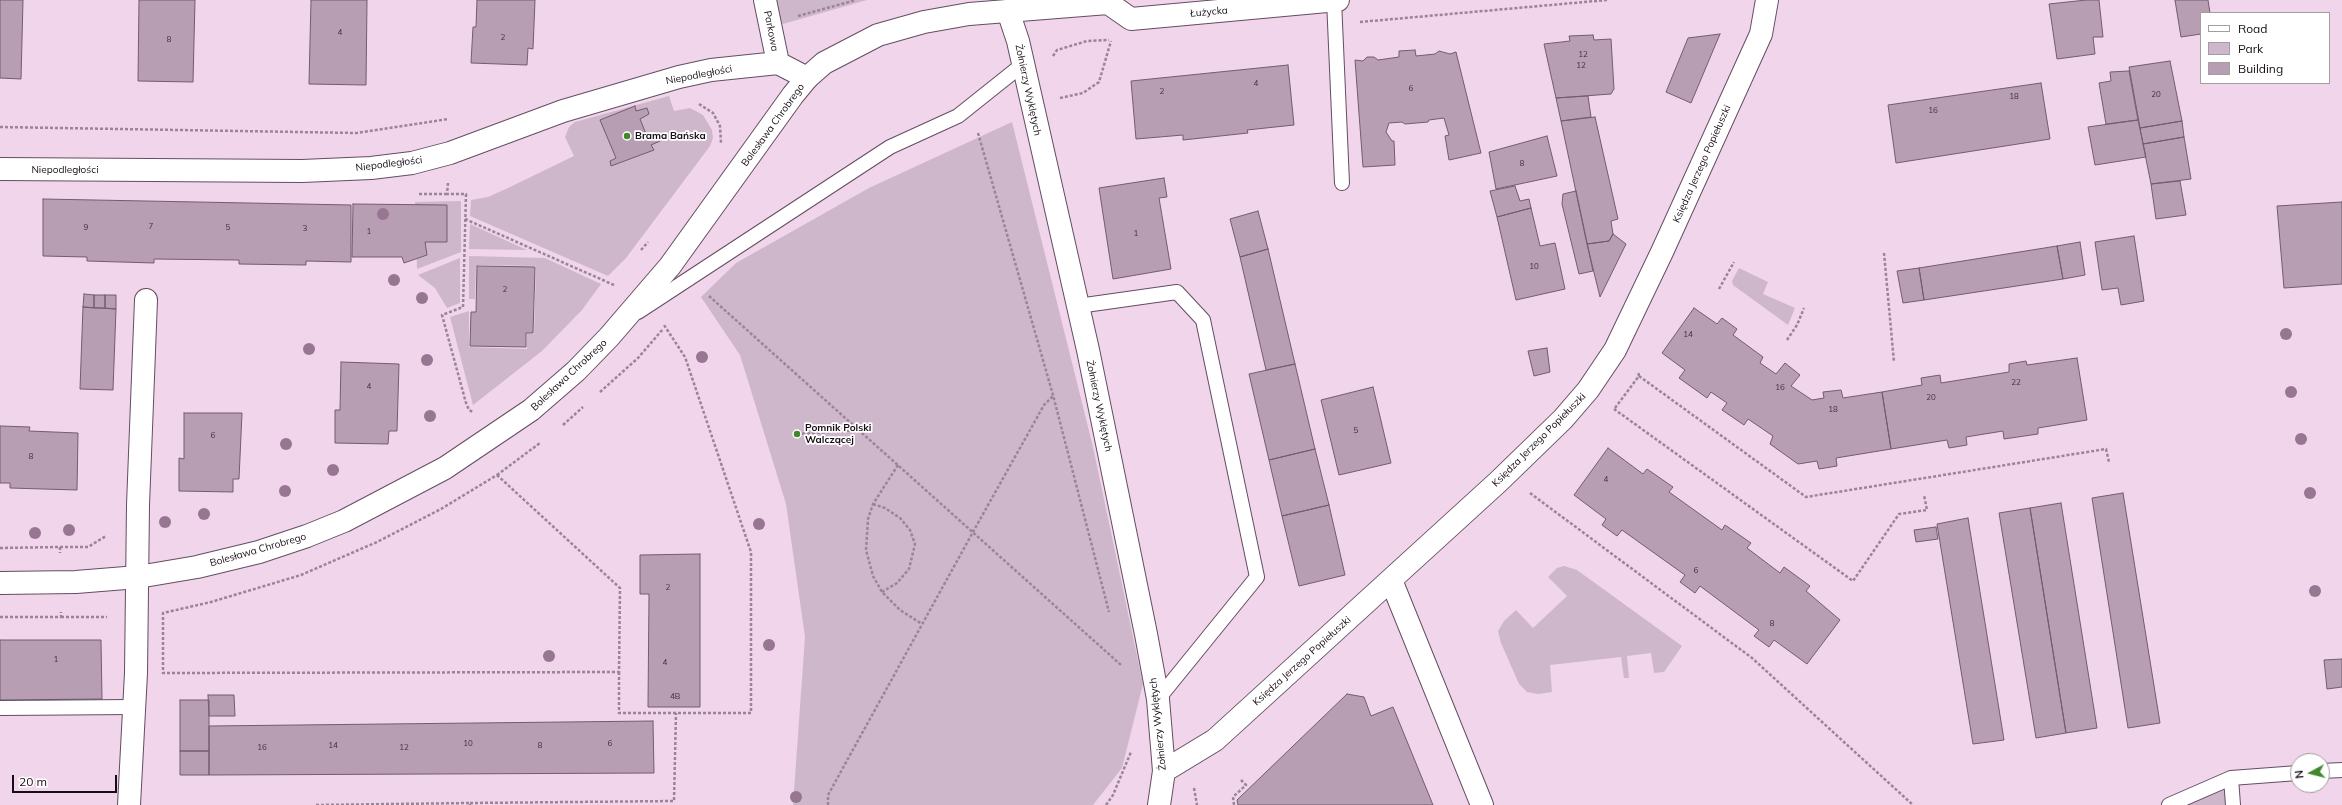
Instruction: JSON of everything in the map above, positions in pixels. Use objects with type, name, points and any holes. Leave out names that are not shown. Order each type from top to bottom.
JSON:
[{"type":"street","name":"Parkowa","points":[[765,0],[778,62]]},
{"type":"street","name":"Łużycka","points":[[1007,5],[1109,2],[1131,19],[1336,0]]},
{"type":"street","name":"Księdza Jerzego Popiełuszki","points":[[1164,771],[1215,740],[1391,580],[1534,448],[1563,418],[1600,374],[1615,350],[1662,252],[1761,34],[1767,0]]},
{"type":"street","name":"Żołnierzy Wyklętych","points":[[1007,5],[1078,306],[1146,634],[1158,699],[1164,771],[1158,805]]},
{"type":"street","name":"Bolesława Chrobrego","points":[[0,583],[76,582],[138,576],[197,567],[275,547],[327,528],[387,500],[445,468],[531,410],[576,372],[622,322],[642,306],[793,95],[807,78],[824,63],[878,35],[924,22],[1007,5]]},
{"type":"street","name":"Niepodległości","points":[[0,170],[302,171],[371,168],[412,163],[450,153],[563,111],[679,77],[711,70],[778,62]]},
{"type":"street","points":[[778,62],[807,78]]},
{"type":"street","points":[[129,805],[134,707],[146,300]]},
{"type":"street","points":[[1391,580],[1482,805]]},
{"type":"lane","points":[[1336,0],[1335,25],[1342,183]]},
{"type":"lane","points":[[642,306],[890,147],[958,116],[1022,65]]},
{"type":"lane","points":[[1078,306],[1177,292],[1203,320],[1257,577],[1158,699]]},
{"type":"lane","points":[[0,708],[134,707]]},
{"type":"lane","points":[[2330,771],[2342,770]]},
{"type":"lane","points":[[2169,805],[2231,778],[2290,774]]},
{"type":"lane","points":[[2231,778],[2233,805]]},
{"type":"path","points":[[796,15],[800,17],[856,0]]},
{"type":"path","points":[[1335,25],[1607,0]]},
{"type":"path","points":[[1056,99],[1083,93],[1099,82],[1111,40],[1110,35]]},
{"type":"path","points":[[1050,61],[1057,50],[1087,41],[1117,41]]},
{"type":"path","points":[[679,77],[686,102],[702,105],[713,113],[720,126],[721,142],[719,148]]},
{"type":"path","points":[[0,127],[357,133],[456,117]]},
{"type":"path","points":[[448,119],[450,153],[447,194],[466,194],[463,307],[442,315],[466,403],[469,410],[473,412]]},
{"type":"path","points":[[977,130],[1053,395],[1111,620]]},
{"type":"path","points":[[465,219],[615,284],[665,326],[685,357],[751,552],[751,713],[619,713],[620,588],[497,475],[441,509],[378,542],[300,575],[211,602],[163,613],[163,673],[619,672]]},
{"type":"path","points":[[639,253],[649,241]]},
{"type":"path","points":[[1884,253],[1894,362]]},
{"type":"path","points":[[1719,289],[1734,262]]},
{"type":"path","points":[[610,290],[615,284]]},
{"type":"path","points":[[703,290],[1123,666],[1121,659]]},
{"type":"path","points":[[1787,340],[1797,325],[1804,308]]},
{"type":"path","points":[[1639,376],[1806,497],[2106,449],[2109,462]]},
{"type":"path","points":[[828,805],[828,795],[1044,405],[1053,395]]},
{"type":"path","points":[[467,417],[479,408]]},
{"type":"path","points":[[1614,409],[1853,581],[1899,514],[1927,510],[1924,495]]},
{"type":"path","points":[[797,434],[860,430]]},
{"type":"path","points":[[898,465],[873,504],[868,519],[866,550],[873,576],[882,592],[900,610],[922,624]]},
{"type":"path","points":[[1528,487],[1530,496],[1752,658],[1913,805]]},
{"type":"path","points":[[873,504],[886,508],[900,518],[910,530],[915,544],[909,569],[897,583],[882,592]]},
{"type":"path","points":[[60,547],[88,547],[106,538],[107,530]]},
{"type":"path","points":[[60,617],[137,617]]},
{"type":"path","points":[[316,805],[674,801],[676,713]]},
{"type":"path","points":[[1106,805],[1113,795],[1129,761],[1132,747]]},
{"type":"path","points":[[1234,805],[1233,797],[1246,784],[1241,780]]},
{"type":"green space","points":[[764,0],[867,0],[783,24]]},
{"type":"green space","points":[[669,96],[674,111],[690,108],[703,115],[712,130],[713,138],[710,146],[626,258],[608,276],[470,216],[471,200],[488,197],[574,156],[565,137],[569,127],[575,122]]},
{"type":"green space","points":[[1012,122],[1093,447],[1143,684],[1122,768],[1093,805],[793,805],[805,637],[786,504],[740,355],[701,297],[736,263],[869,188]]},
{"type":"green space","points":[[461,201],[461,252],[417,269],[415,202]]},
{"type":"green space","points":[[470,224],[527,250],[469,249]]},
{"type":"green space","points":[[469,256],[545,258],[601,284],[582,310],[542,351],[473,405],[450,317],[469,311],[469,347],[527,349],[527,334],[534,334],[536,266],[476,265],[475,299],[469,299]]},
{"type":"green space","points":[[460,258],[460,303],[447,308],[435,288],[418,275]]},
{"type":"green space","points":[[1739,268],[1768,282],[1763,294],[1795,308],[1788,325],[1733,285],[1732,281]]},
{"type":"green space","points":[[1564,566],[1577,570],[1682,646],[1664,672],[1654,673],[1651,653],[1627,656],[1629,678],[1624,678],[1621,657],[1550,665],[1552,692],[1538,694],[1527,692],[1519,684],[1501,643],[1498,631],[1504,621],[1516,610],[1533,628],[1567,596],[1548,577],[1557,568]]},
{"type":"green space","points":[[2231,778],[2233,805],[2169,805]]},
{"type":"building","points":[[0,0],[23,0],[21,79],[0,78]]},
{"type":"building","points":[[139,0],[195,0],[193,82],[138,81]]},
{"type":"building","points":[[311,0],[367,0],[366,85],[309,84]]},
{"type":"building","points":[[477,0],[535,0],[533,49],[528,48],[527,65],[471,63],[473,27],[476,27]]},
{"type":"building","points":[[2099,0],[2103,37],[2093,37],[2095,54],[2057,59],[2049,4]]},
{"type":"building","points":[[2175,0],[2208,0],[2210,12],[2200,12],[2200,34],[2181,37]]},
{"type":"building","points":[[1720,34],[1691,103],[1666,92],[1688,38]]},
{"type":"building","points":[[1593,35],[1594,40],[1611,39],[1614,89],[1611,94],[1556,98],[1544,44],[1570,41],[1569,36]]},
{"type":"building","points":[[1415,50],[1416,56],[1435,54],[1439,51],[1450,54],[1456,52],[1481,153],[1449,160],[1445,136],[1449,135],[1444,118],[1429,120],[1428,122],[1405,124],[1402,122],[1389,123],[1386,132],[1392,141],[1394,141],[1395,165],[1363,167],[1355,60],[1363,61],[1367,57],[1374,57],[1378,60],[1399,57],[1399,51]]},
{"type":"building","points":[[2170,61],[2182,121],[2140,128],[2129,67]]},
{"type":"building","points":[[1288,65],[1294,125],[1247,130],[1248,133],[1183,140],[1183,135],[1136,139],[1131,81]]},
{"type":"building","points":[[2129,71],[2138,120],[2106,124],[2099,83],[2111,81],[2110,72]]},
{"type":"building","points":[[2041,83],[2050,139],[1896,163],[1888,105]]},
{"type":"building","points":[[1588,96],[1591,117],[1561,121],[1556,98]]},
{"type":"building","name":"Brama Bańska","points":[[635,106],[636,111],[647,108],[649,114],[640,119],[648,139],[658,135],[660,141],[651,145],[654,150],[611,166],[610,161],[616,158],[600,120]]},
{"type":"building","points":[[1595,117],[1618,219],[1611,221],[1613,234],[1609,241],[1587,244],[1561,121]]},
{"type":"building","points":[[2138,120],[2146,157],[2095,165],[2088,127]]},
{"type":"building","points":[[2182,121],[2184,137],[2143,144],[2140,128]]},
{"type":"building","points":[[1547,136],[1557,176],[1496,189],[1489,152]]},
{"type":"building","points":[[2184,137],[2191,179],[2151,184],[2143,144]]},
{"type":"building","points":[[1164,178],[1167,197],[1159,198],[1171,269],[1113,279],[1099,188]]},
{"type":"building","points":[[2180,181],[2186,215],[2156,219],[2151,184]]},
{"type":"building","points":[[1515,186],[1520,201],[1529,199],[1531,208],[1497,217],[1490,191]]},
{"type":"building","points":[[1576,191],[1593,271],[1579,274],[1562,204],[1563,194]]},
{"type":"building","points":[[43,199],[351,205],[351,262],[306,261],[306,265],[239,264],[239,260],[154,259],[154,263],[87,261],[87,257],[43,256]]},
{"type":"building","points":[[2342,202],[2342,284],[2284,288],[2277,206]]},
{"type":"building","points":[[353,204],[447,205],[447,242],[425,242],[427,255],[404,263],[402,257],[352,257]]},
{"type":"building","points":[[1531,208],[1540,246],[1555,243],[1565,289],[1516,300],[1497,217]]},
{"type":"building","points":[[1258,211],[1268,249],[1240,257],[1230,219]]},
{"type":"building","points":[[1613,234],[1626,244],[1600,297],[1587,244],[1609,241]]},
{"type":"building","points":[[2134,236],[2144,301],[2121,305],[2118,288],[2102,290],[2095,242]]},
{"type":"building","points":[[2080,242],[2085,275],[2063,279],[2057,246]]},
{"type":"building","points":[[2057,246],[2063,279],[1924,300],[1919,268]]},
{"type":"building","points":[[1268,249],[1295,364],[1266,370],[1240,257]]},
{"type":"building","points":[[477,266],[535,267],[533,333],[526,333],[526,347],[470,346],[471,312],[476,312]]},
{"type":"building","points":[[1919,268],[1924,300],[1903,303],[1897,271]]},
{"type":"building","points":[[84,294],[94,295],[94,308],[83,307]]},
{"type":"building","points":[[94,295],[105,295],[105,308],[94,308]]},
{"type":"building","points":[[105,295],[116,295],[116,309],[105,308]]},
{"type":"building","points":[[83,307],[116,309],[113,390],[80,389]]},
{"type":"building","points":[[1694,308],[1717,324],[1722,318],[1737,329],[1733,335],[1763,357],[1760,363],[1776,374],[1785,363],[1800,375],[1791,386],[1812,400],[1824,398],[1823,392],[1841,390],[1843,398],[1882,392],[1891,449],[1836,458],[1837,466],[1819,469],[1817,461],[1798,464],[1770,444],[1773,436],[1748,419],[1744,425],[1722,410],[1727,403],[1711,392],[1707,398],[1679,378],[1685,370],[1662,353]]},
{"type":"building","points":[[1547,348],[1550,372],[1534,376],[1528,351]]},
{"type":"building","points":[[2077,358],[2087,420],[2038,428],[2038,434],[2004,439],[2003,431],[1966,437],[1967,445],[1949,448],[1947,440],[1891,449],[1882,392],[1922,385],[1921,378],[1940,375],[1941,383],[2009,372],[2009,364],[2026,361],[2027,365]]},
{"type":"building","points":[[341,362],[399,364],[397,431],[389,431],[388,444],[335,443],[335,410],[340,410]]},
{"type":"building","points":[[1295,364],[1315,449],[1269,460],[1249,374]]},
{"type":"building","points":[[1373,387],[1391,463],[1339,475],[1321,400]]},
{"type":"building","points":[[184,413],[242,413],[239,479],[233,479],[233,492],[179,491],[179,458],[184,459]]},
{"type":"building","points":[[0,426],[30,427],[29,431],[78,433],[77,490],[10,488],[10,483],[0,483]]},
{"type":"building","points":[[1608,448],[1643,474],[1647,469],[1673,487],[1669,492],[1722,530],[1725,525],[1751,543],[1747,548],[1780,573],[1784,567],[1810,586],[1806,591],[1840,620],[1807,664],[1774,640],[1769,647],[1754,636],[1759,630],[1700,586],[1695,593],[1680,582],[1685,575],[1622,530],[1617,536],[1602,525],[1606,519],[1574,495]]},
{"type":"building","points":[[1315,449],[1329,505],[1282,516],[1269,460]]},
{"type":"building","points":[[2123,493],[2160,723],[2128,728],[2092,498]]},
{"type":"building","points":[[2061,503],[2097,728],[2066,733],[2030,508]]},
{"type":"building","points":[[1329,505],[1345,575],[1299,586],[1282,516]]},
{"type":"building","points":[[2030,508],[2066,733],[2036,738],[1999,513]]},
{"type":"building","points":[[1968,518],[2004,740],[1973,744],[1937,524]]},
{"type":"building","points":[[1936,527],[1938,539],[1916,542],[1914,530]]},
{"type":"building","points":[[700,554],[700,707],[648,707],[649,594],[640,594],[640,555]]},
{"type":"building","points":[[0,640],[101,640],[102,699],[0,700]]},
{"type":"building","points":[[2342,659],[2342,687],[2327,689],[2324,660]]},
{"type":"building","points":[[1347,694],[1364,697],[1371,716],[1393,707],[1433,805],[1238,805],[1237,800]]},
{"type":"building","points":[[208,695],[234,695],[235,716],[209,716]]},
{"type":"building","points":[[180,700],[209,700],[209,751],[180,751]]},
{"type":"building","points":[[653,721],[654,773],[209,775],[209,726]]},
{"type":"building","points":[[180,751],[209,751],[209,775],[180,775]]},
{"type":"place","name":"Brama Bańska","points":[[627,136]]},
{"type":"place","name":"Pomnik Polski Walczącej","points":[[797,434]]}]
